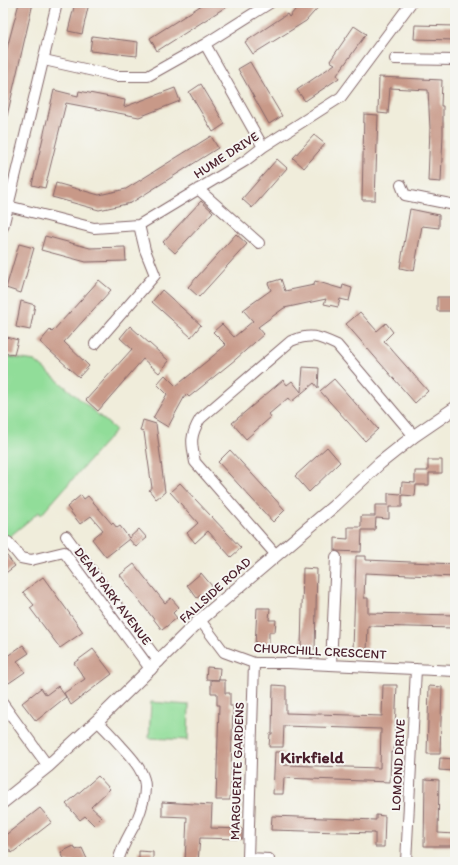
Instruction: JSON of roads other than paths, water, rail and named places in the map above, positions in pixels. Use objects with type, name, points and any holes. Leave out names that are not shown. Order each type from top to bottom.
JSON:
[{"type":"street","points":[[3,227],[57,3]]},
{"type":"street","points":[[44,60],[116,76],[148,76],[205,44],[270,3]]},
{"type":"street","name":"HUME DRIVE","points":[[8,206],[94,228],[139,225],[245,161],[263,146],[341,97],[411,3]]},
{"type":"street","points":[[205,44],[263,146]]},
{"type":"street","points":[[395,59],[455,60]]},
{"type":"street","points":[[401,185],[405,195],[455,205]]},
{"type":"street","points":[[198,189],[259,243]]},
{"type":"street","points":[[95,344],[155,275],[145,250],[139,225]]},
{"type":"street","points":[[276,555],[195,462],[191,443],[193,431],[200,419],[218,403],[291,341],[305,335],[319,337],[336,345],[414,436]]},
{"type":"street","name":"FALLSIDE ROAD","points":[[3,802],[48,766],[97,721],[155,666],[200,620],[334,506],[380,463],[414,436],[455,408]]},
{"type":"street","points":[[66,536],[155,666]]},
{"type":"street","name":"DEAN PARK AVENUE","points":[[8,542],[21,558],[32,560],[64,552],[155,666]]},
{"type":"street","points":[[330,665],[336,557]]},
{"type":"street","name":"CHURCHILL CRESCENT","points":[[200,620],[224,652],[254,663],[455,671]]},
{"type":"street","name":"MARGUERITE GARDENS","points":[[254,663],[248,858],[269,859]]},
{"type":"street","name":"LOMOND DRIVE","points":[[406,862],[416,669]]},
{"type":"street","points":[[3,704],[48,766]]},
{"type":"street","points":[[97,721],[136,760],[146,785],[145,797],[139,814],[120,852],[118,862]]},
{"type":"district","name":"Kirkfield","points":[[312,757]]}]
